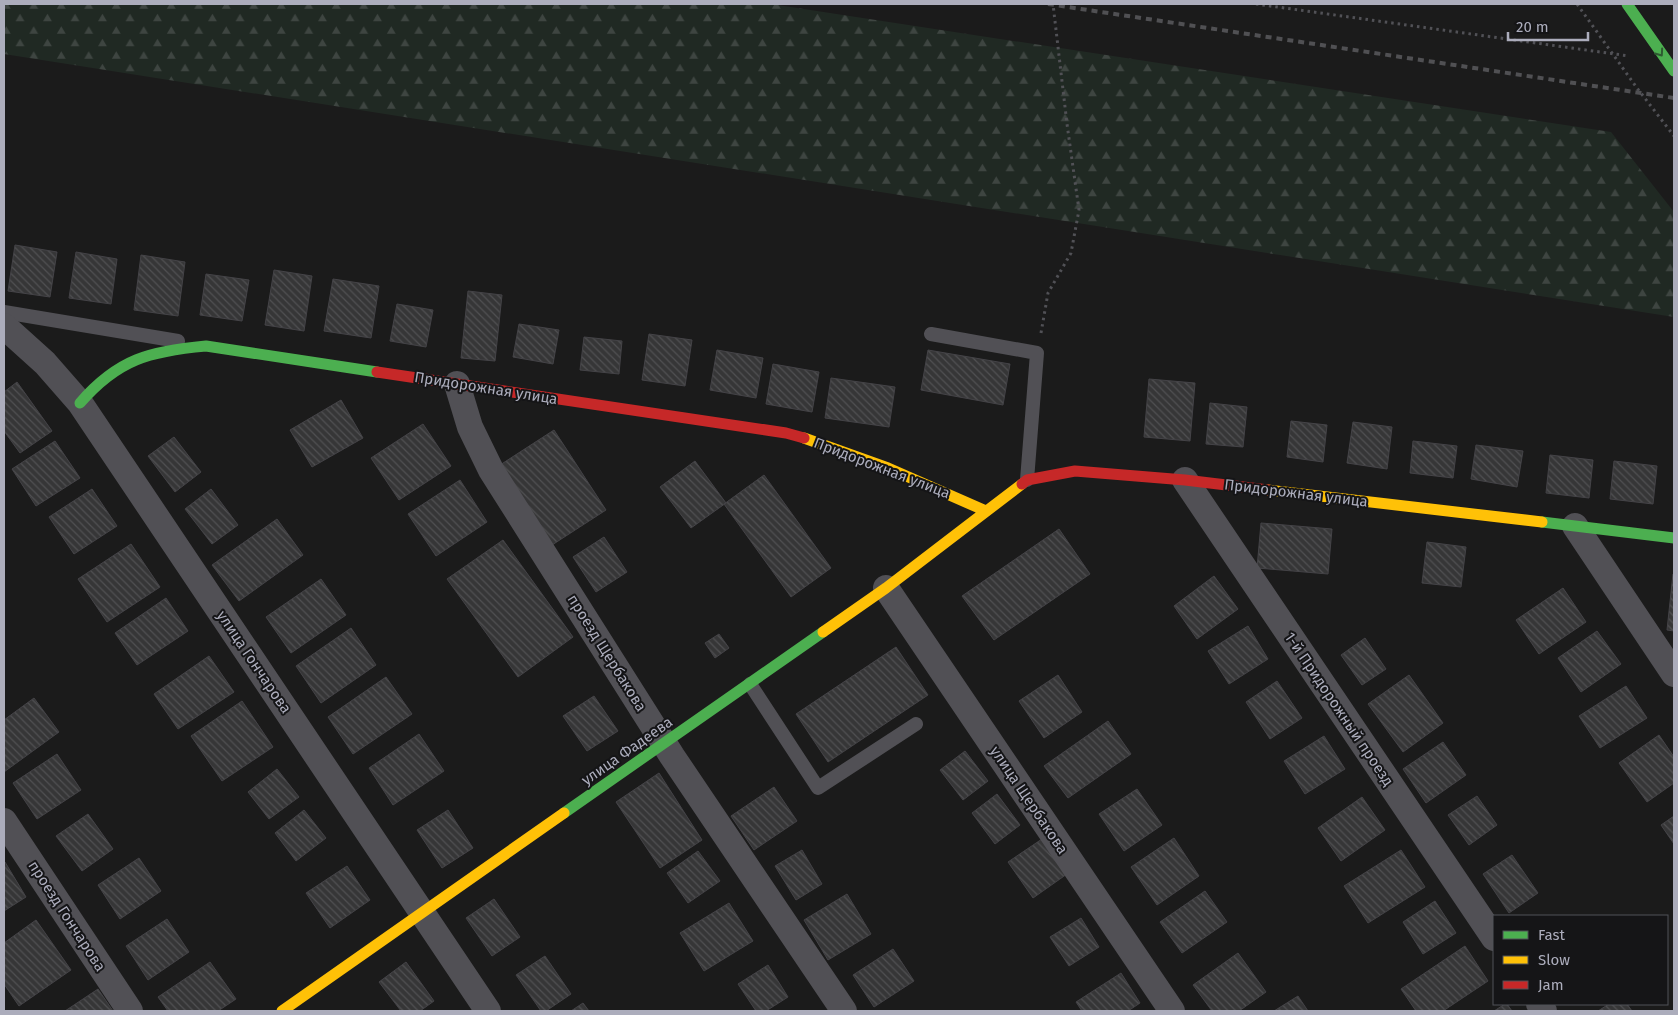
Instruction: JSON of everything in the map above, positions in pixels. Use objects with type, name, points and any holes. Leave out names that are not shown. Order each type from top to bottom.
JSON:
[{"type":"street","points":[[1627,4],[1674,71]]},
{"type":"street","name":"улица Гончарова","points":[[4,326],[44,363],[80,403],[488,1011]]},
{"type":"street","points":[[80,403],[104,378],[129,362],[168,350],[206,346]]},
{"type":"street","name":"Придорожная улица","points":[[206,346],[786,433],[830,445],[928,483],[986,511],[1028,480],[1075,471],[1185,480],[1674,538]]},
{"type":"street","name":"проезд Щербакова","points":[[457,384],[470,427],[491,470],[664,744],[844,1011]]},
{"type":"street","name":"1-й Придорожный проезд","points":[[1185,480],[1493,937]]},
{"type":"street","name":"улица Фадеева","points":[[282,1011],[886,588],[986,511]]},
{"type":"street","points":[[1575,526],[1674,674]]},
{"type":"street","name":"улица Щербакова","points":[[886,588],[1172,1011]]},
{"type":"street","name":"проезд Гончарова","points":[[4,821],[130,1011]]},
{"type":"lane","name":"Придорожная улица","points":[[4,312],[206,346]]},
{"type":"lane","points":[[931,334],[1037,353],[1028,480]]},
{"type":"lane","points":[[750,684],[818,788],[916,724]]},
{"type":"path","points":[[1037,353],[1048,293],[1071,253],[1079,210],[1053,4]]},
{"type":"path","points":[[1256,4],[1635,57]]},
{"type":"path","points":[[1577,4],[1674,136]]},
{"type":"green space","points":[[4,4],[771,4],[1611,132],[1674,212],[1674,317],[4,54]]},
{"type":"building","points":[[15,245],[57,252],[50,297],[8,291]]},
{"type":"building","points":[[76,252],[117,259],[111,304],[69,298]]},
{"type":"building","points":[[141,255],[185,262],[178,316],[134,310]]},
{"type":"building","points":[[274,270],[312,276],[304,331],[265,325]]},
{"type":"building","points":[[206,274],[249,280],[242,321],[200,315]]},
{"type":"building","points":[[333,279],[379,286],[371,338],[324,331]]},
{"type":"building","points":[[468,291],[502,295],[495,361],[461,358]]},
{"type":"building","points":[[397,304],[433,310],[426,347],[390,341]]},
{"type":"building","points":[[519,324],[559,330],[553,364],[513,357]]},
{"type":"building","points":[[649,334],[692,340],[685,386],[642,380]]},
{"type":"building","points":[[584,337],[622,341],[619,374],[580,370]]},
{"type":"building","points":[[717,350],[763,358],[756,398],[710,390]]},
{"type":"building","points":[[928,350],[1010,364],[1003,405],[921,390]]},
{"type":"building","points":[[773,364],[819,372],[812,412],[766,404]]},
{"type":"building","points":[[831,378],[895,387],[889,427],[825,418]]},
{"type":"building","points":[[1149,379],[1195,383],[1190,441],[1144,437]]},
{"type":"building","points":[[17,382],[52,431],[20,453],[4,431],[4,392]]},
{"type":"building","points":[[341,400],[363,438],[312,467],[290,430]]},
{"type":"building","points":[[1210,403],[1247,407],[1243,447],[1206,444]]},
{"type":"building","points":[[1291,421],[1327,425],[1323,462],[1287,457]]},
{"type":"building","points":[[1353,422],[1392,427],[1387,469],[1347,463]]},
{"type":"building","points":[[423,424],[451,466],[399,500],[371,458]]},
{"type":"building","points":[[554,430],[606,510],[552,545],[500,465]]},
{"type":"building","points":[[174,437],[201,472],[175,492],[148,456]]},
{"type":"building","points":[[55,441],[80,478],[36,506],[12,469]]},
{"type":"building","points":[[1413,441],[1457,446],[1453,478],[1410,473]]},
{"type":"building","points":[[1476,445],[1523,451],[1517,487],[1471,479]]},
{"type":"building","points":[[1550,455],[1593,460],[1589,498],[1546,493]]},
{"type":"building","points":[[695,461],[726,503],[691,528],[660,487]]},
{"type":"building","points":[[1614,461],[1657,466],[1653,504],[1610,499]]},
{"type":"building","points":[[764,475],[831,568],[791,597],[724,504]]},
{"type":"building","points":[[460,480],[487,522],[436,556],[408,514]]},
{"type":"building","points":[[92,489],[117,526],[74,554],[49,517]]},
{"type":"building","points":[[211,489],[238,525],[212,544],[185,509]]},
{"type":"building","points":[[277,519],[303,555],[239,601],[212,565]]},
{"type":"building","points":[[1261,523],[1332,529],[1328,574],[1257,568]]},
{"type":"building","points":[[1059,529],[1090,574],[994,640],[962,596]]},
{"type":"building","points":[[604,537],[627,572],[596,592],[573,557]]},
{"type":"building","points":[[503,540],[573,637],[518,677],[447,579]]},
{"type":"building","points":[[1427,542],[1466,547],[1461,587],[1422,583]]},
{"type":"building","points":[[131,544],[160,587],[107,622],[78,579]]},
{"type":"building","points":[[1674,574],[1674,631],[1667,630]]},
{"type":"building","points":[[1214,576],[1238,609],[1197,639],[1174,606]]},
{"type":"building","points":[[321,579],[346,615],[291,653],[266,617]]},
{"type":"building","points":[[1563,588],[1586,622],[1539,654],[1516,620]]},
{"type":"building","points":[[166,598],[188,631],[137,665],[115,633]]},
{"type":"building","points":[[1248,626],[1268,659],[1229,684],[1208,651]]},
{"type":"building","points":[[351,628],[376,665],[321,703],[296,666]]},
{"type":"building","points":[[1597,631],[1621,664],[1581,692],[1558,658]]},
{"type":"building","points":[[719,634],[729,648],[715,658],[705,643]]},
{"type":"building","points":[[1365,638],[1386,669],[1362,685],[1341,655]]},
{"type":"building","points":[[896,647],[928,695],[828,762],[796,714]]},
{"type":"building","points":[[209,656],[234,692],[178,729],[154,694]]},
{"type":"building","points":[[1058,675],[1082,712],[1044,738],[1019,701]]},
{"type":"building","points":[[1409,675],[1443,723],[1403,752],[1368,704]]},
{"type":"building","points":[[386,677],[412,714],[353,754],[328,717]]},
{"type":"building","points":[[1277,681],[1302,718],[1270,739],[1246,702]]},
{"type":"building","points":[[1626,686],[1647,718],[1600,748],[1579,716]]},
{"type":"building","points":[[594,696],[618,731],[587,751],[563,716]]},
{"type":"building","points":[[34,698],[59,732],[4,772],[4,720]]},
{"type":"building","points":[[242,701],[273,747],[222,781],[191,736]]},
{"type":"building","points":[[1108,721],[1131,754],[1068,798],[1044,766]]},
{"type":"building","points":[[419,734],[444,771],[393,805],[369,768]]},
{"type":"building","points":[[1659,735],[1674,757],[1674,783],[1647,802],[1619,763]]},
{"type":"building","points":[[1324,736],[1345,769],[1305,794],[1284,761]]},
{"type":"building","points":[[1443,742],[1466,775],[1426,803],[1403,769]]},
{"type":"building","points":[[965,751],[988,781],[963,800],[940,770]]},
{"type":"building","points":[[57,754],[81,790],[37,819],[13,783]]},
{"type":"building","points":[[277,769],[299,797],[269,819],[248,792]]},
{"type":"building","points":[[659,773],[702,840],[660,868],[616,802]]},
{"type":"building","points":[[774,787],[797,821],[754,850],[731,816]]},
{"type":"building","points":[[1137,789],[1162,825],[1124,851],[1099,814]]},
{"type":"building","points":[[997,794],[1020,825],[995,844],[972,813]]},
{"type":"building","points":[[1477,796],[1497,825],[1469,845],[1448,815]]},
{"type":"building","points":[[1362,797],[1385,830],[1341,861],[1318,828]]},
{"type":"building","points":[[304,810],[326,838],[296,861],[275,833]]},
{"type":"building","points":[[448,810],[473,848],[442,868],[417,830]]},
{"type":"building","points":[[88,814],[113,849],[82,871],[56,836]]},
{"type":"building","points":[[1674,816],[1674,844],[1661,825]]},
{"type":"building","points":[[1174,838],[1199,876],[1157,905],[1131,867]]},
{"type":"building","points":[[1042,839],[1067,874],[1033,898],[1008,862]]},
{"type":"building","points":[[802,850],[822,884],[796,900],[775,866]]},
{"type":"building","points":[[1401,850],[1425,887],[1368,923],[1344,886]]},
{"type":"building","points":[[698,851],[720,881],[688,903],[667,873]]},
{"type":"building","points":[[1512,855],[1538,893],[1509,913],[1483,874]]},
{"type":"building","points":[[139,858],[161,891],[120,919],[98,885]]},
{"type":"building","points":[[4,863],[26,897],[4,911]]},
{"type":"building","points":[[347,866],[370,900],[330,928],[306,893]]},
{"type":"building","points":[[1205,891],[1227,922],[1182,953],[1160,922]]},
{"type":"building","points":[[847,894],[871,934],[828,960],[804,920]]},
{"type":"building","points":[[494,899],[520,937],[492,956],[466,918]]},
{"type":"building","points":[[1435,901],[1456,933],[1423,954],[1403,922]]},
{"type":"building","points":[[729,903],[753,941],[704,971],[680,933]]},
{"type":"building","points":[[1081,918],[1099,947],[1069,966],[1050,937]]},
{"type":"building","points":[[167,919],[189,952],[148,980],[126,946]]},
{"type":"building","points":[[36,920],[71,970],[19,1006],[4,984],[4,943]]},
{"type":"building","points":[[1465,946],[1488,981],[1443,1011],[1416,1011],[1401,989]]},
{"type":"building","points":[[893,949],[914,981],[874,1007],[853,975]]},
{"type":"building","points":[[1238,953],[1266,992],[1239,1011],[1212,1011],[1193,985]]},
{"type":"building","points":[[545,956],[571,994],[546,1011],[541,1011],[516,975]]},
{"type":"building","points":[[210,962],[236,999],[218,1011],[168,1011],[158,997]]},
{"type":"building","points":[[406,962],[434,1001],[420,1011],[401,1011],[379,982]]},
{"type":"building","points":[[768,965],[788,997],[766,1011],[756,1011],[738,984]]},
{"type":"building","points":[[1121,973],[1140,1003],[1128,1011],[1082,1011],[1076,1002]]},
{"type":"building","points":[[98,989],[113,1011],[65,1011]]},
{"type":"building","points":[[1298,996],[1308,1011],[1274,1011]]},
{"type":"building","points":[[583,1003],[589,1011],[571,1011]]},
{"type":"building","points":[[1503,1005],[1508,1005],[1512,1011],[1494,1011]]},
{"type":"building","points":[[1607,1005],[1628,1005],[1632,1011],[1598,1011]]},
{"type":"railway","points":[[1048,4],[1674,98]]},
{"type":"traffic: fast","points":[[1627,4],[1674,71]]},
{"type":"traffic: fast","points":[[80,403],[94,388],[122,367],[152,355],[186,348],[206,346],[377,372]]},
{"type":"traffic: fast","points":[[1542,522],[1674,538]]},
{"type":"traffic: fast","points":[[564,813],[823,632]]},
{"type":"traffic: slow","points":[[804,438],[888,468],[986,511]]},
{"type":"traffic: slow","points":[[823,632],[886,588],[1022,484]]},
{"type":"traffic: slow","points":[[1268,490],[1542,522]]},
{"type":"traffic: slow","points":[[282,1011],[564,813]]},
{"type":"traffic: jam","points":[[377,372],[786,433],[804,438]]},
{"type":"traffic: jam","points":[[1022,484],[1027,480],[1075,471],[1185,480],[1268,490]]}]
